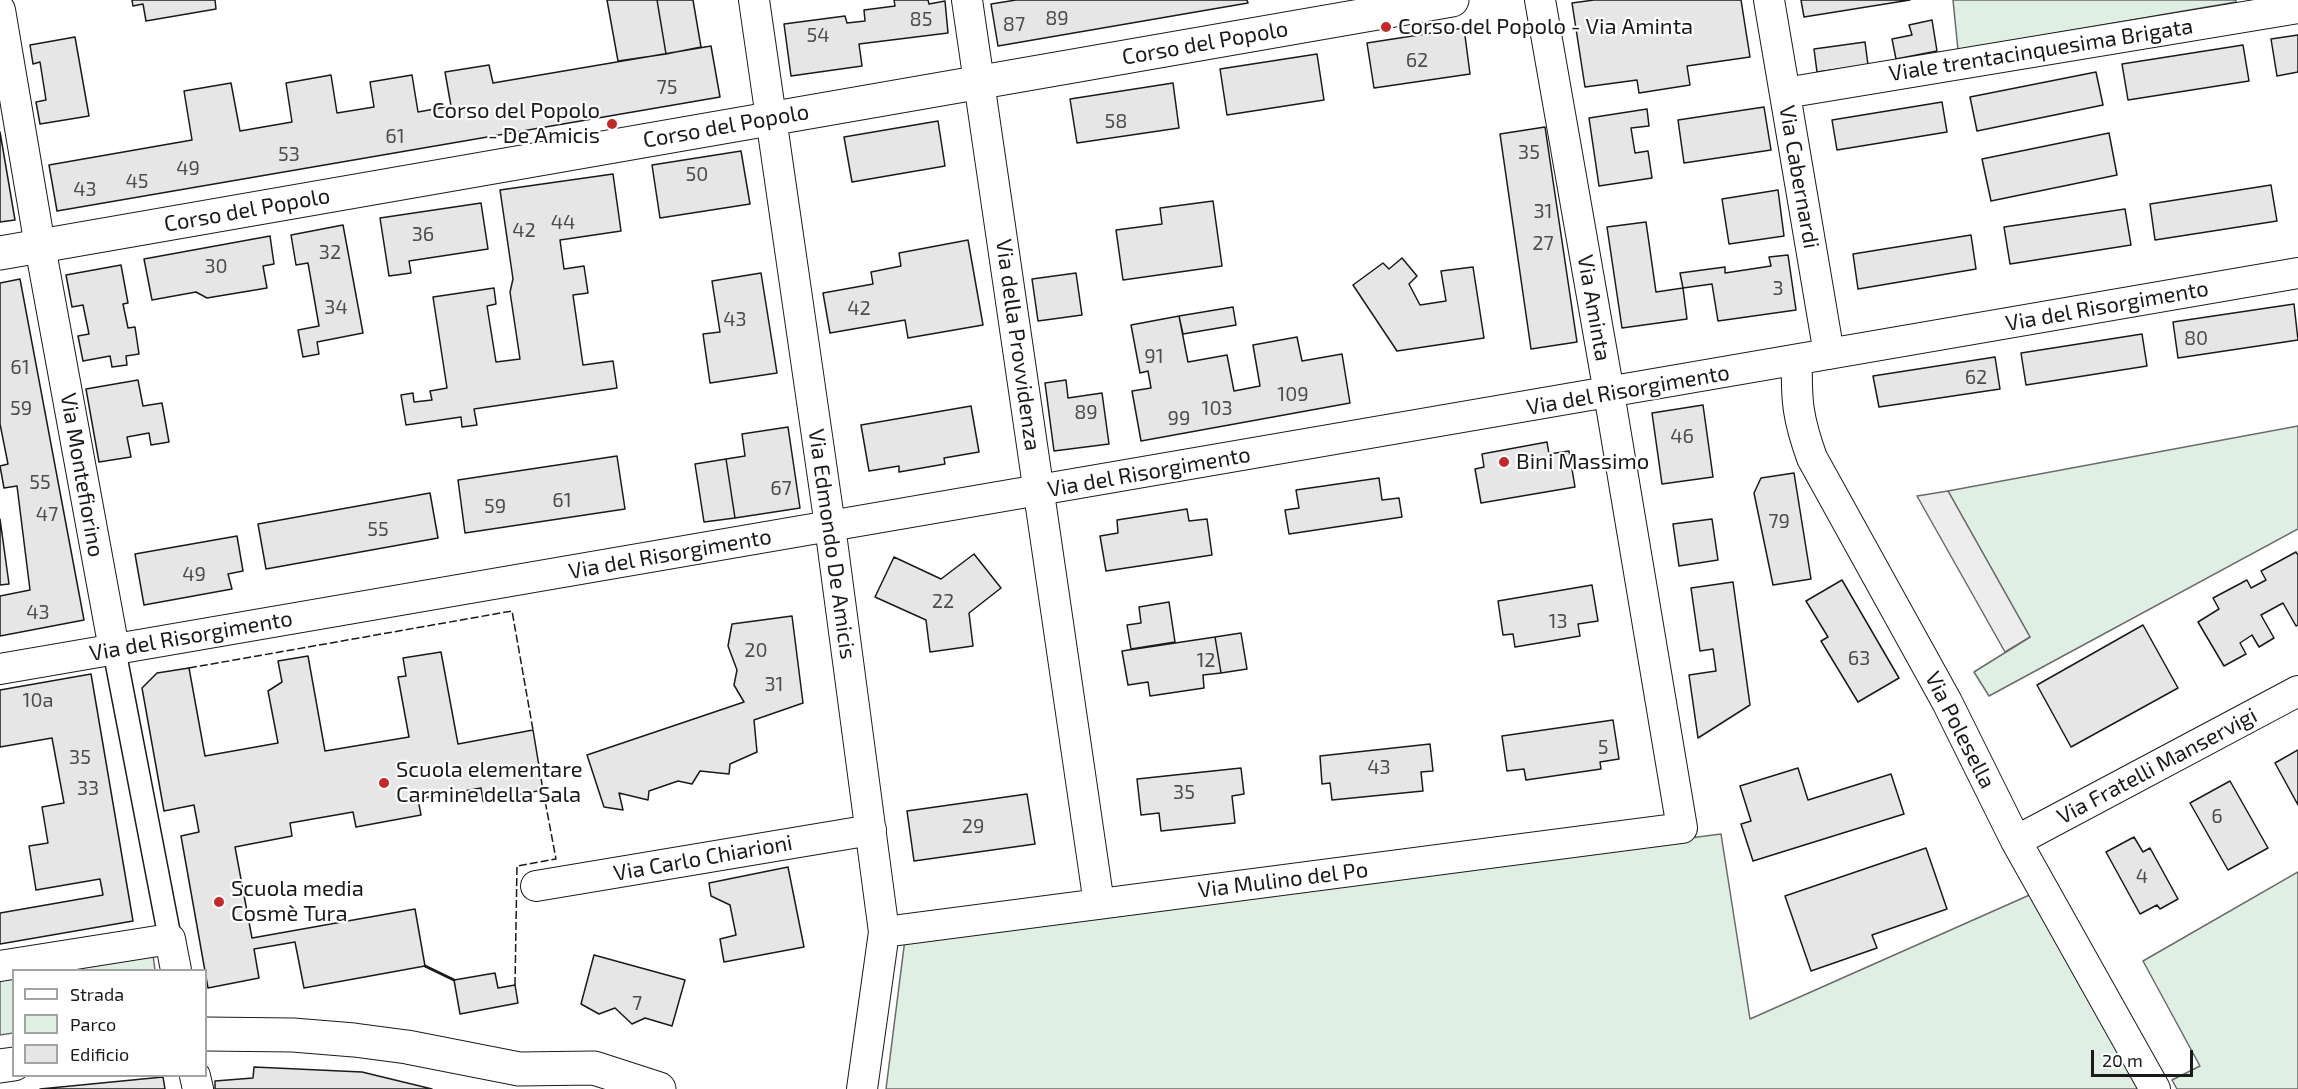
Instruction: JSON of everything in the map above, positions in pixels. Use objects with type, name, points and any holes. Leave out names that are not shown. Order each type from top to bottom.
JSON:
[{"type":"street","name":"Via Edmondo De Amicis","points":[[754,0],[830,526],[884,932],[862,1089]]},
{"type":"street","name":"Via della Provvidenza","points":[[967,0],[1099,904]]},
{"type":"street","name":"Corso del Popolo","points":[[0,253],[1452,0]]},
{"type":"street","name":"Via Aminta","points":[[1540,0],[1682,828]]},
{"type":"street","name":"Via Cabernardi","points":[[1769,0],[1829,354]]},
{"type":"street","name":"Viale trentacinquesima Brigata","points":[[1785,93],[2298,8]]},
{"type":"street","name":"Via Montefiorino","points":[[0,10],[40,246],[176,969]]},
{"type":"street","name":"Via del Risorgimento","points":[[0,669],[2298,273]]},
{"type":"street","name":"Via Polesella","points":[[1797,361],[1796,400],[1801,428],[1812,458],[1947,702],[2016,841],[2155,1089]]},
{"type":"street","name":"Via Fratelli Manservigi","points":[[2016,841],[2298,691]]},
{"type":"street","name":"Via Mulino del Po","points":[[884,932],[1682,828]]},
{"type":"street","name":"Via Carlo Chiarioni","points":[[536,886],[871,830]]},
{"type":"street","points":[[0,966],[170,939]]},
{"type":"street","points":[[207,1034],[293,1035],[354,1040],[407,1047],[519,1069],[594,1068],[659,1089]]},
{"type":"street","points":[[519,1069],[551,1089]]},
{"type":"green space","points":[[1953,0],[2236,0],[2236,2],[1958,50]]},
{"type":"green space","points":[[2298,426],[2298,529],[1989,696],[1974,672],[2030,637],[1948,491]]},
{"type":"green space","points":[[1721,834],[1750,1019],[2034,893],[2146,1089],[886,1089],[905,939]]},
{"type":"green space","points":[[2298,872],[2298,1089],[2177,1089],[2172,1080],[2200,1066],[2143,961]]},
{"type":"green space","points":[[153,955],[155,969],[62,969]]},
{"type":"green space","points":[[12,977],[12,1033],[0,1035],[0,980]]},
{"type":"shaded area","points":[[1948,491],[2030,637],[2005,652],[1917,496]]},
{"type":"building","points":[[132,0],[215,0],[216,9],[146,21],[143,4],[133,6]]},
{"type":"building","points":[[607,0],[657,0],[666,54],[618,61]]},
{"type":"building","points":[[657,0],[693,0],[701,47],[666,54]]},
{"type":"building","points":[[894,0],[928,0],[929,4],[945,1],[948,33],[859,44],[862,66],[791,76],[784,24],[845,16],[847,23],[865,21],[864,10],[895,6]]},
{"type":"building","points":[[1016,0],[1247,0],[1248,3],[998,46],[991,4]]},
{"type":"building","points":[[1594,0],[1741,0],[1750,57],[1687,66],[1690,85],[1639,93],[1637,80],[1585,87],[1572,3]]},
{"type":"building","points":[[1801,0],[1910,0],[1804,17]]},
{"type":"building","points":[[1932,20],[1937,51],[1896,59],[1892,39],[1912,35],[1909,25]]},
{"type":"building","points":[[1464,28],[1470,74],[1374,88],[1367,43]]},
{"type":"building","points":[[2298,35],[2298,72],[2277,76],[2271,39]]},
{"type":"building","points":[[75,37],[89,116],[40,124],[36,102],[46,100],[40,62],[33,64],[30,45]]},
{"type":"building","points":[[1865,42],[1868,65],[1817,72],[1814,49]]},
{"type":"building","points":[[2243,45],[2249,81],[2128,100],[2122,64]]},
{"type":"building","points":[[711,46],[720,97],[57,211],[49,165],[192,140],[184,91],[231,83],[240,131],[292,122],[286,83],[331,75],[337,113],[374,107],[370,82],[412,75],[418,112],[451,106],[445,72],[489,65],[493,83]]},
{"type":"building","points":[[1317,54],[1324,100],[1227,115],[1220,69]]},
{"type":"building","points":[[2096,72],[2103,105],[1977,131],[1970,97]]},
{"type":"building","points":[[1173,83],[1179,128],[1077,143],[1070,99]]},
{"type":"building","points":[[1942,102],[1947,132],[1837,150],[1832,120]]},
{"type":"building","points":[[1764,107],[1771,150],[1684,163],[1678,120]]},
{"type":"building","points":[[1647,109],[1649,126],[1631,128],[1635,153],[1648,151],[1652,178],[1599,186],[1589,118]]},
{"type":"building","points":[[938,121],[945,166],[852,182],[844,137]]},
{"type":"building","points":[[1545,127],[1577,342],[1531,349],[1500,134]]},
{"type":"building","points":[[0,132],[15,220],[0,222]]},
{"type":"building","points":[[2109,133],[2117,175],[1991,201],[1982,159]]},
{"type":"building","points":[[741,151],[750,204],[660,218],[652,165]]},
{"type":"building","points":[[613,174],[621,231],[560,240],[564,269],[584,266],[588,293],[573,295],[583,365],[613,361],[617,388],[474,409],[477,425],[462,427],[461,417],[406,425],[401,395],[413,393],[414,402],[432,400],[430,391],[447,388],[433,297],[494,288],[496,304],[487,306],[496,362],[520,359],[510,292],[513,279],[500,190]]},
{"type":"building","points":[[2271,185],[2277,221],[2155,240],[2150,204]]},
{"type":"building","points":[[1778,190],[1784,236],[1729,244],[1722,199]]},
{"type":"building","points":[[1213,201],[1222,266],[1123,280],[1116,230],[1162,224],[1160,208]]},
{"type":"building","points":[[481,203],[488,249],[409,261],[411,273],[389,276],[380,218]]},
{"type":"building","points":[[2125,209],[2131,245],[2010,264],[2004,227]]},
{"type":"building","points":[[1646,222],[1656,292],[1683,288],[1687,319],[1622,328],[1607,227]]},
{"type":"building","points":[[343,225],[363,333],[317,342],[319,354],[303,357],[298,330],[319,326],[308,263],[296,265],[291,235]]},
{"type":"building","points":[[1971,235],[1976,269],[1858,289],[1853,254]]},
{"type":"building","points":[[270,236],[274,264],[263,266],[267,288],[207,298],[196,292],[152,300],[144,259]]},
{"type":"building","points":[[968,240],[983,325],[908,338],[905,320],[830,333],[823,293],[873,284],[871,272],[901,266],[899,253]]},
{"type":"building","points":[[1788,255],[1796,310],[1718,321],[1712,284],[1683,288],[1680,273],[1725,267],[1725,273],[1771,266],[1769,257]]},
{"type":"building","points":[[1402,258],[1417,276],[1409,284],[1420,305],[1446,301],[1441,271],[1473,267],[1484,338],[1397,351],[1353,285],[1383,263],[1389,269]]},
{"type":"building","points":[[121,265],[128,303],[123,304],[128,328],[135,327],[139,354],[126,356],[127,365],[112,367],[110,356],[83,361],[78,336],[89,334],[83,305],[72,307],[66,275]]},
{"type":"building","points":[[761,273],[777,373],[710,383],[703,334],[720,332],[712,281]]},
{"type":"building","points":[[1076,273],[1082,315],[1038,321],[1032,279]]},
{"type":"building","points":[[20,279],[84,620],[0,636],[0,596],[30,590],[17,486],[4,488],[0,466],[8,464],[0,424],[0,283]]},
{"type":"building","points":[[2294,304],[2298,340],[2178,358],[2173,322]]},
{"type":"building","points":[[1233,307],[1236,325],[1183,334],[1179,316]]},
{"type":"building","points":[[1179,316],[1188,362],[1227,355],[1234,391],[1260,386],[1253,345],[1297,337],[1302,361],[1342,354],[1350,403],[1141,441],[1132,391],[1151,388],[1148,371],[1140,373],[1131,325]]},
{"type":"building","points":[[2142,334],[2147,366],[2026,385],[2021,353]]},
{"type":"building","points":[[1995,357],[2000,389],[1879,407],[1873,376]]},
{"type":"building","points":[[138,380],[143,406],[162,403],[169,442],[151,445],[149,433],[127,437],[131,457],[99,462],[86,389]]},
{"type":"building","points":[[1066,380],[1068,398],[1102,393],[1109,444],[1054,451],[1045,383]]},
{"type":"building","points":[[1703,405],[1713,477],[1662,484],[1652,413]]},
{"type":"building","points":[[971,406],[979,452],[944,458],[945,464],[899,472],[899,466],[869,471],[861,425]]},
{"type":"building","points":[[788,427],[800,508],[735,518],[726,459],[745,456],[742,434]]},
{"type":"building","points":[[1547,442],[1549,454],[1569,451],[1575,487],[1481,503],[1475,469],[1484,467],[1482,454]]},
{"type":"building","points":[[617,456],[625,509],[465,533],[458,480]]},
{"type":"building","points":[[726,459],[735,518],[704,522],[695,464]]},
{"type":"building","points":[[1794,473],[1811,579],[1773,585],[1754,493],[1761,478]]},
{"type":"building","points":[[1379,478],[1382,500],[1399,498],[1402,517],[1289,534],[1285,510],[1299,508],[1296,490]]},
{"type":"building","points":[[430,493],[438,538],[266,569],[258,524]]},
{"type":"building","points":[[1187,509],[1189,521],[1207,519],[1212,555],[1106,571],[1100,536],[1118,533],[1117,520]]},
{"type":"building","points":[[0,519],[9,584],[0,585]]},
{"type":"building","points":[[1712,519],[1718,560],[1679,566],[1673,524]]},
{"type":"building","points":[[237,536],[243,571],[228,574],[232,589],[144,605],[135,554]]},
{"type":"building","points":[[2296,552],[2298,555],[2298,625],[2296,626],[2283,603],[2261,615],[2274,638],[2259,647],[2252,635],[2240,643],[2246,654],[2224,666],[2198,622],[2219,609],[2213,598],[2247,580],[2251,588],[2266,580],[2261,571]]},
{"type":"building","points":[[974,554],[1001,588],[969,613],[973,646],[930,652],[926,620],[875,597],[894,557],[941,579]]},
{"type":"building","points":[[1842,580],[1899,678],[1858,702],[1821,641],[1828,637],[1806,601]]},
{"type":"building","points":[[1733,582],[1750,705],[1698,738],[1689,675],[1716,671],[1713,649],[1700,651],[1691,588]]},
{"type":"building","points":[[1592,585],[1598,621],[1578,624],[1580,636],[1515,647],[1513,634],[1503,635],[1498,601]]},
{"type":"building","points":[[1169,602],[1175,642],[1131,649],[1127,625],[1141,623],[1139,607]]},
{"type":"building","points":[[792,616],[803,703],[754,720],[757,752],[730,764],[729,774],[700,771],[692,784],[678,781],[649,791],[648,800],[619,793],[623,810],[604,807],[587,755],[744,702],[734,685],[737,670],[728,646],[732,624]]},
{"type":"building","points":[[2143,625],[2178,688],[2071,747],[2037,685]]},
{"type":"building","points":[[1241,633],[1247,669],[1221,673],[1215,637]]},
{"type":"building","points":[[1215,637],[1221,673],[1203,675],[1204,688],[1150,696],[1148,682],[1128,685],[1122,651]]},
{"type":"building","points":[[441,652],[458,744],[533,730],[543,790],[483,801],[481,788],[418,799],[421,815],[356,827],[353,812],[290,823],[292,836],[235,847],[252,938],[415,909],[425,966],[304,988],[295,942],[254,949],[259,978],[208,988],[207,969],[205,969],[181,836],[199,832],[194,805],[164,811],[142,688],[157,673],[189,668],[205,756],[278,743],[268,691],[282,682],[278,661],[308,656],[325,751],[409,737],[398,677],[406,676],[403,658]]},
{"type":"building","points":[[91,674],[133,921],[0,944],[0,913],[103,895],[100,879],[36,890],[29,846],[48,843],[42,807],[64,803],[52,738],[0,747],[0,690]]},
{"type":"building","points":[[1613,720],[1619,759],[1600,762],[1601,769],[1526,780],[1524,769],[1507,771],[1502,736]]},
{"type":"building","points":[[1430,744],[1433,771],[1421,772],[1423,791],[1332,800],[1330,783],[1322,784],[1320,756]]},
{"type":"building","points":[[2298,750],[2298,805],[2275,763]]},
{"type":"building","points":[[1241,768],[1244,794],[1232,796],[1235,823],[1161,831],[1159,813],[1141,815],[1137,779]]},
{"type":"building","points":[[1798,768],[1808,800],[1891,774],[1904,814],[1753,861],[1741,824],[1751,821],[1740,786]]},
{"type":"building","points":[[2230,781],[2268,848],[2228,870],[2190,803]]},
{"type":"building","points":[[1027,794],[1035,844],[914,861],[907,811]]},
{"type":"building","points":[[2134,837],[2143,852],[2150,848],[2178,899],[2160,909],[2157,905],[2140,914],[2106,852]]},
{"type":"building","points":[[1926,848],[1947,909],[1872,935],[1877,948],[1811,971],[1785,896]]},
{"type":"building","points":[[788,867],[804,947],[724,962],[720,939],[736,935],[730,905],[711,896],[709,883]]},
{"type":"building","points":[[594,955],[685,980],[672,1026],[645,1018],[632,1024],[615,1008],[599,1014],[581,1004]]},
{"type":"building","points":[[495,973],[498,988],[515,985],[518,1003],[460,1014],[454,980]]},
{"type":"building","points":[[254,1067],[362,1072],[432,1089],[215,1089],[215,1081],[253,1078]]},
{"type":"building","points":[[163,1077],[165,1089],[40,1089]]},
{"type":"fence","points":[[189,668],[512,611],[533,730]]},
{"type":"fence","points":[[515,985],[517,866],[556,859],[543,790]]},
{"type":"wall","points":[[425,966],[454,980]]},
{"type":"place","name":"Corso del Popolo - Via Aminta","points":[[1386,27]]},
{"type":"place","name":"Corso del Popolo - De Amicis","points":[[612,124]]},
{"type":"place","name":"Bini Massimo","points":[[1504,462]]},
{"type":"place","name":"Scuola elementare Carmine della Sala","points":[[384,783]]},
{"type":"place","name":"Scuola media Cosmè Tura","points":[[219,902]]}]
